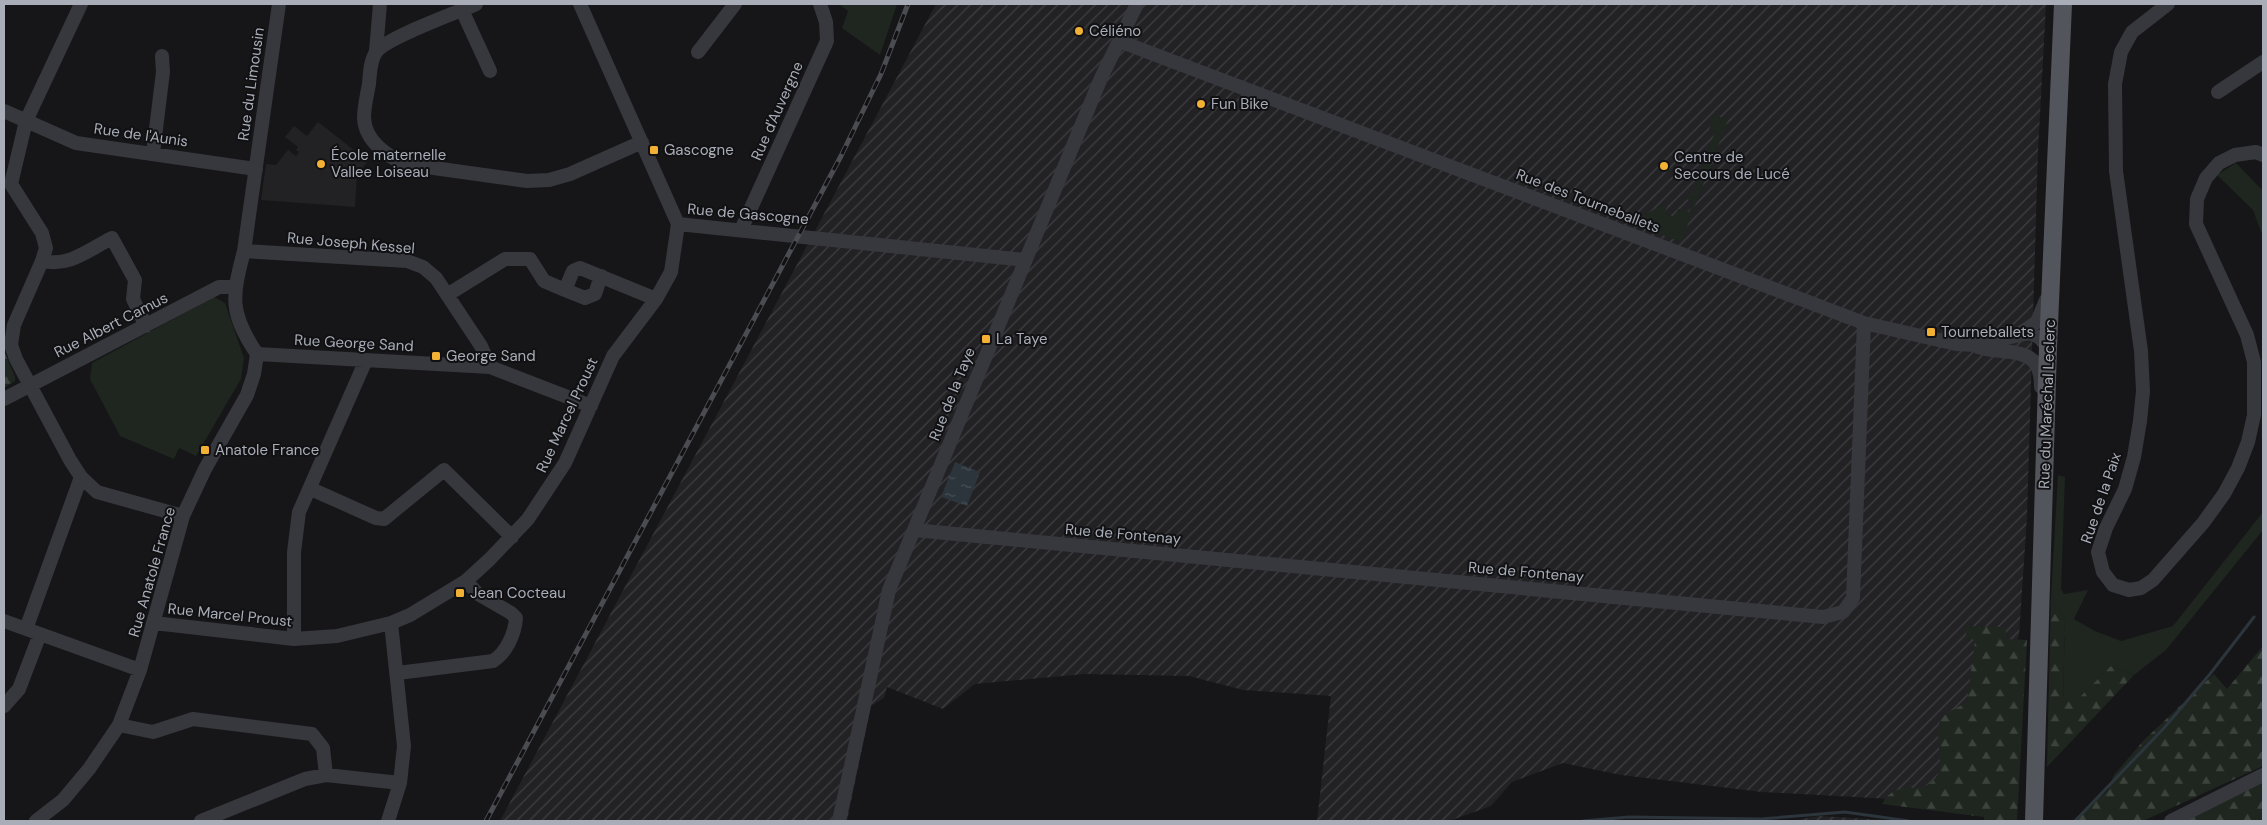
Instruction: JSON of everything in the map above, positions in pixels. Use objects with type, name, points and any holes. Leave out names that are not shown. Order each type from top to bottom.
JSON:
[{"type":"main road","name":"Rue du Maréchal Leclerc","points":[[2032,816],[2043,544],[2048,347],[2063,4]]},
{"type":"street","points":[[81,4],[26,121],[11,184],[42,233],[46,248],[12,336],[11,345],[16,359],[70,460],[82,477],[97,492],[183,516]]},
{"type":"street","name":"Rue du Limousin","points":[[256,169],[279,4]]},
{"type":"street","points":[[380,4],[376,51],[371,64],[364,119],[377,147],[391,158],[405,164],[527,181],[549,180],[570,174],[642,142]]},
{"type":"street","points":[[376,51],[390,41],[476,4]]},
{"type":"street","name":"Rue de Gascogne","points":[[580,4],[678,224],[1025,260]]},
{"type":"street","points":[[698,52],[735,4]]},
{"type":"street","name":"Rue d'Auvergne","points":[[741,230],[827,41],[826,22],[820,4]]},
{"type":"street","name":"Rue de la Taye","points":[[839,821],[889,590],[1101,78],[1137,4]]},
{"type":"street","name":"Rue de la Paix","points":[[2168,4],[2132,32],[2120,52],[2115,84],[2116,171],[2141,351],[2143,391],[2134,457],[2125,489],[2106,528],[2098,552],[2102,572],[2113,585],[2129,590],[2141,588],[2153,580],[2203,522],[2224,494],[2238,468],[2248,442],[2254,416],[2254,362],[2247,335],[2196,224],[2197,199],[2206,178],[2218,163],[2234,155],[2256,152],[2263,155]]},
{"type":"street","points":[[462,10],[490,71]]},
{"type":"street","name":"Rue des Tourneballets","points":[[1119,41],[1864,323],[1956,344],[1975,346],[2029,333],[2036,335],[2048,347]]},
{"type":"street","points":[[153,153],[163,72],[162,56]]},
{"type":"street","points":[[2218,92],[2263,62]]},
{"type":"street","name":"Rue de l'Aunis","points":[[4,111],[76,142],[256,169]]},
{"type":"street","points":[[256,169],[244,251],[234,288],[236,309],[243,332],[258,354]]},
{"type":"street","name":"Rue Marcel Proust","points":[[154,623],[294,639],[337,636],[391,623],[410,615],[466,581],[512,537],[549,490],[565,463],[613,356],[656,298],[671,272],[678,224]]},
{"type":"street","points":[[42,261],[61,264],[112,238],[135,280],[133,299],[146,326]]},
{"type":"street","name":"Rue Joseph Kessel","points":[[244,251],[407,261],[424,267],[436,278],[481,346],[490,367]]},
{"type":"street","points":[[447,295],[505,259],[530,260],[544,281],[585,298],[595,294],[601,276]]},
{"type":"street","points":[[566,290],[573,271],[580,268],[656,298]]},
{"type":"street","points":[[2019,335],[2041,318],[2051,285]]},
{"type":"street","name":"Rue Albert Camus","points":[[4,399],[219,287],[234,288]]},
{"type":"street","name":"Rue de Fontenay","points":[[914,530],[1823,617],[1843,612],[1853,598],[1864,323]]},
{"type":"street","points":[[1975,346],[2025,354],[2035,361],[2040,374],[2037,496],[2043,544]]},
{"type":"street","name":"Rue George Sand","points":[[258,354],[490,367],[591,406]]},
{"type":"street","name":"Rue Anatole France","points":[[36,821],[63,800],[89,769],[119,724],[140,670],[183,516],[205,468],[247,395],[258,354]]},
{"type":"street","points":[[294,639],[295,533],[299,512],[366,360]]},
{"type":"street","points":[[310,489],[376,518],[384,519],[444,470],[512,537]]},
{"type":"street","points":[[26,629],[82,477]]},
{"type":"street","points":[[398,673],[493,661],[501,656],[516,628],[516,618],[511,613],[478,594],[466,581]]},
{"type":"street","points":[[4,621],[140,670]]},
{"type":"street","points":[[388,821],[400,784],[404,746],[398,673],[391,623]]},
{"type":"street","points":[[4,706],[19,689],[40,634]]},
{"type":"street","points":[[119,724],[153,732],[193,719],[312,734],[320,741],[323,748],[326,775]]},
{"type":"street","points":[[201,821],[305,779],[326,775],[400,784]]},
{"type":"street","points":[[2171,821],[2263,775]]},
{"type":"shaded area","points":[[936,4],[2046,4],[2038,151],[2027,516],[2019,636],[1927,801],[1762,792],[1621,775],[1563,763],[1512,782],[1491,806],[1449,821],[1317,821],[1331,696],[1243,690],[1189,676],[1085,674],[975,684],[943,709],[887,687],[884,698],[871,706],[847,821],[500,821]]},
{"type":"shaded area","name":"École maternelle Vallee Loiseau","points":[[318,122],[368,161],[357,175],[355,207],[261,200],[266,164],[276,165],[288,150],[296,156],[299,152],[296,150],[298,147],[285,137],[294,126],[307,136]]},
{"type":"shaded area","points":[[1819,816],[1884,820],[1888,821],[1791,821]]},
{"type":"green space","points":[[839,4],[897,4],[880,55],[842,28],[848,11]]},
{"type":"green space","points":[[1714,115],[1728,120],[1681,242],[1639,226],[1644,215],[1662,205],[1667,207],[1664,213],[1675,217],[1678,209],[1689,212],[1693,201],[1686,199],[1688,194],[1692,195],[1715,132],[1709,129]]},
{"type":"green space","points":[[2236,163],[2263,191],[2263,237],[2253,210],[2217,175]]},
{"type":"green space","points":[[214,297],[225,303],[244,358],[241,379],[196,456],[179,448],[174,459],[120,436],[90,379],[92,363]]},
{"type":"green space","points":[[4,351],[15,381],[4,388]]},
{"type":"green space","points":[[2058,475],[2065,477],[2061,589],[2064,594],[2088,590],[2074,619],[2095,631],[2121,641],[2173,626],[2263,512],[2263,530],[2166,650],[2134,675],[2111,666],[2078,699],[2063,699],[2065,619],[2051,597]]},
{"type":"green space","points":[[2051,597],[2065,619],[2063,699],[2078,699],[2111,666],[2134,675],[2047,767]]},
{"type":"green space","points":[[1966,626],[2006,627],[2006,639],[2027,640],[2017,821],[1984,821],[1984,817],[1882,804],[1894,791],[1926,786],[1937,775],[1940,767],[1938,730],[1940,722],[1946,714],[1967,702],[1975,641],[1966,637]]},
{"type":"green space","points":[[2263,646],[2263,766],[2143,821],[2072,821],[2108,790],[2114,775],[2144,740],[2214,674],[2227,689]]},
{"type":"green space","points":[[2263,783],[2263,821],[2184,821]]},
{"type":"water","points":[[955,462],[980,472],[967,506],[941,497]]},
{"type":"waterway","points":[[2075,821],[2164,728],[2210,674],[2254,617]]},
{"type":"waterway","points":[[1583,821],[1629,817],[1761,819],[1845,812],[1909,821]]},
{"type":"railway","points":[[486,821],[841,156],[881,74],[908,4]]},
{"type":"place","name":"Céliéno","points":[[1079,31]]},
{"type":"place","name":"Fun Bike","points":[[1201,104]]},
{"type":"place","name":"Gascogne","points":[[654,150]]},
{"type":"place","name":"École maternelle Vallee Loiseau","points":[[321,164]]},
{"type":"place","name":"Centre de Secours de Lucé","points":[[1664,166]]},
{"type":"place","name":"Tourneballets","points":[[1931,332]]},
{"type":"place","name":"La Taye","points":[[986,339]]},
{"type":"place","name":"George Sand","points":[[436,356]]},
{"type":"place","name":"Anatole France","points":[[205,450]]},
{"type":"place","name":"Jean Cocteau","points":[[460,593]]}]
